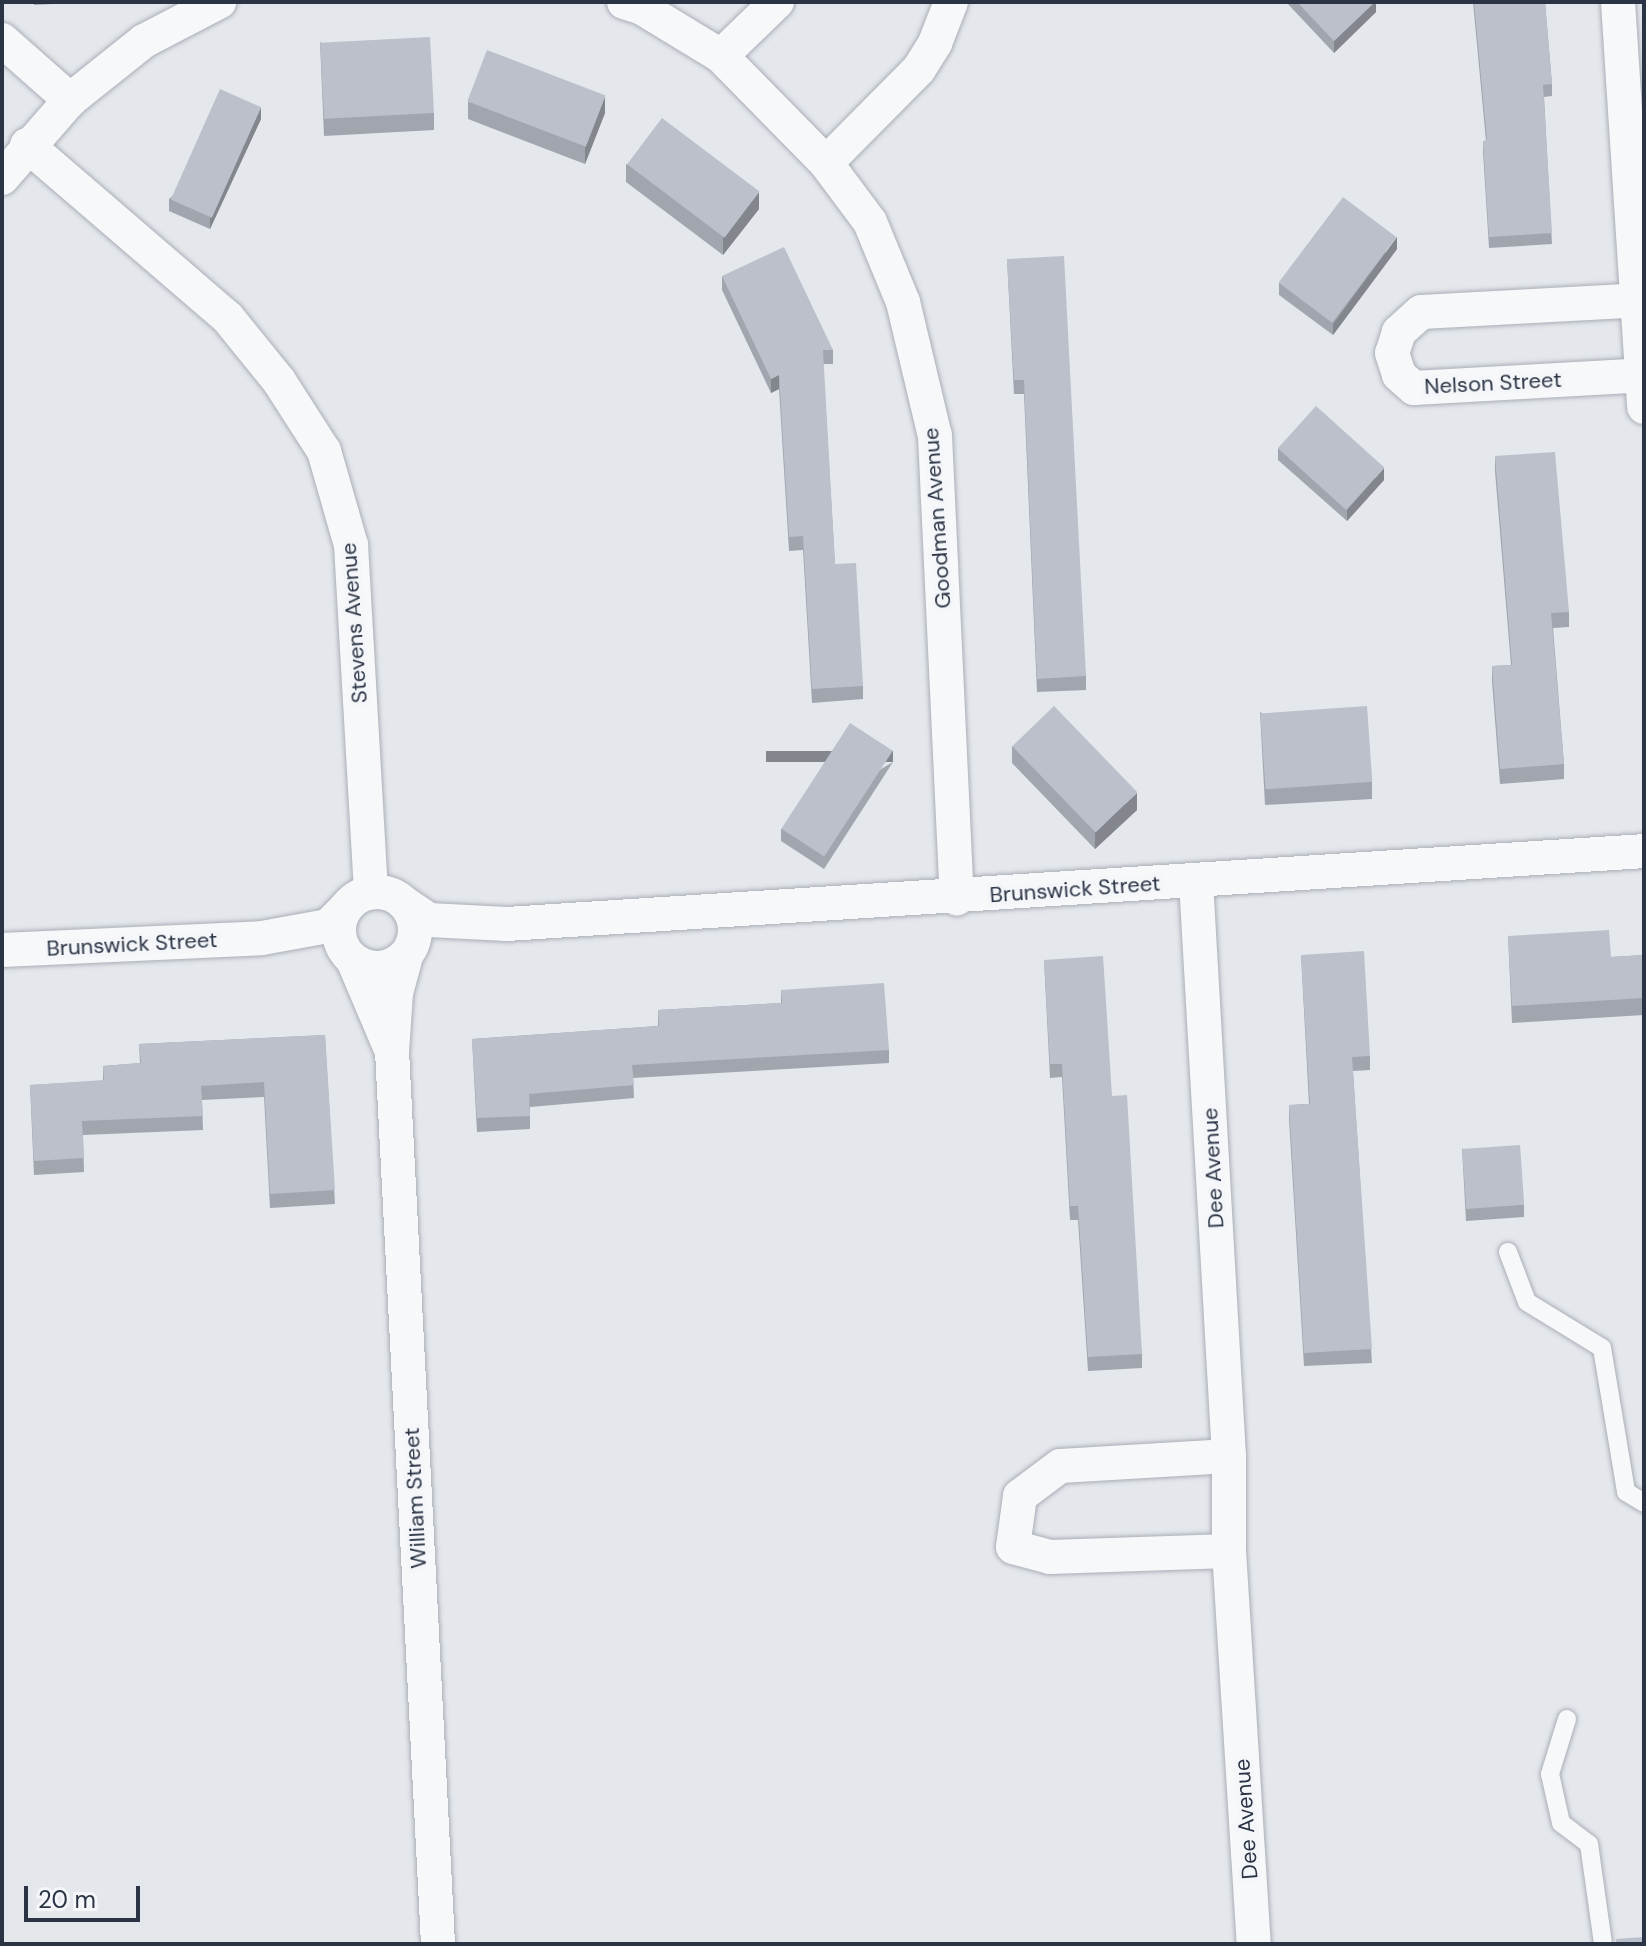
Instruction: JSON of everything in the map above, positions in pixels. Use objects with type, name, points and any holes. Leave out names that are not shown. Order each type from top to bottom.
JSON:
[{"type":"street","points":[[2,178],[27,145],[70,100],[144,41],[219,2]]},
{"type":"street","name":"Goodman Avenue","points":[[624,2],[642,8],[721,56],[826,163],[870,222],[903,302],[935,436],[957,898]]},
{"type":"street","points":[[721,56],[777,2]]},
{"type":"street","points":[[826,163],[919,69],[935,43],[951,2]]},
{"type":"street","name":"Nelson Street","points":[[1618,2],[1641,301],[1643,386],[1414,388],[1399,375],[1392,353],[1399,332],[1421,312],[1641,301]]},
{"type":"street","points":[[2,40],[70,100]]},
{"type":"street","name":"Stevens Avenue","points":[[27,145],[228,318],[279,381],[324,451],[351,545],[358,900]]},
{"type":"street","name":"Brunswick Street","points":[[404,903],[429,920],[507,924],[957,898],[1644,851]]},
{"type":"street","name":"Dee Avenue","points":[[1196,881],[1229,1456],[1229,1551],[1254,1944]]},
{"type":"street","points":[[384,892],[404,903],[416,926],[408,953],[378,968],[348,954],[339,928],[358,900],[384,892]]},
{"type":"street","name":"Brunswick Street","points":[[2,950],[262,938],[328,926],[358,900]]},
{"type":"street","name":"Brunswick Street","points":[[408,953],[507,924]]},
{"type":"street","name":"Brunswick Street","points":[[262,938],[348,954]]},
{"type":"street","name":"William Street","points":[[408,953],[396,993],[392,1051],[438,1944]]},
{"type":"street","name":"William Street","points":[[348,954],[392,1051]]},
{"type":"street","points":[[1229,1456],[1060,1466],[1020,1496],[1013,1547],[1050,1557],[1229,1551]]},
{"type":"lane","points":[[1508,1252],[1527,1302],[1602,1348],[1626,1492],[1644,1503]]},
{"type":"lane","points":[[1567,1719],[1550,1774],[1561,1823],[1589,1844],[1603,1944]]},
{"type":"building","points":[[1297,2],[1375,2],[1334,41]]},
{"type":"building","points":[[1474,2],[1545,2],[1552,84],[1543,85],[1552,233],[1489,237],[1483,141],[1487,140]]},
{"type":"building","points":[[430,37],[434,113],[324,119],[320,43]]},
{"type":"building","points":[[487,50],[606,96],[586,147],[467,101]]},
{"type":"building","points":[[220,89],[261,107],[212,218],[171,200]]},
{"type":"building","points":[[662,118],[759,191],[725,238],[627,164]]},
{"type":"building","points":[[1343,197],[1397,237],[1332,323],[1279,282]]},
{"type":"building","points":[[784,247],[833,350],[823,350],[835,564],[856,563],[863,686],[812,689],[803,536],[789,537],[779,375],[771,379],[722,276]]},
{"type":"building","points":[[1064,256],[1086,676],[1037,679],[1024,380],[1014,380],[1007,259]]},
{"type":"building","points":[[1316,406],[1384,468],[1346,510],[1278,448]]},
{"type":"building","points":[[1555,452],[1569,612],[1551,613],[1564,764],[1500,769],[1492,666],[1512,665],[1495,456]]},
{"type":"building","points":[[1054,706],[1137,792],[1096,833],[1012,746]]},
{"type":"building","points":[[1367,706],[1372,782],[1266,789],[1260,713]]},
{"type":"building","points":[[850,723],[893,751],[824,856],[781,829]]},
{"type":"building","points":[[1609,930],[1611,957],[1644,955],[1644,998],[1512,1006],[1508,936]]},
{"type":"building","points":[[1364,951],[1370,1056],[1352,1057],[1372,1349],[1304,1353],[1289,1105],[1310,1104],[1301,955]]},
{"type":"building","points":[[1103,956],[1112,1096],[1127,1095],[1142,1354],[1088,1357],[1078,1206],[1070,1206],[1062,1064],[1050,1064],[1044,960]]},
{"type":"building","points":[[884,983],[889,1050],[632,1065],[634,1085],[529,1094],[530,1116],[477,1118],[472,1039],[659,1026],[658,1010],[782,1003],[781,990]]},
{"type":"building","points":[[325,1035],[335,1190],[270,1194],[264,1082],[201,1086],[203,1116],[82,1121],[84,1158],[34,1161],[30,1085],[104,1080],[103,1066],[141,1063],[139,1044]]},
{"type":"building","points":[[1520,1145],[1524,1205],[1466,1209],[1462,1149]]},
{"type":"building","points":[[1644,1937],[1644,1944],[1616,1944],[1616,1939]]}]
